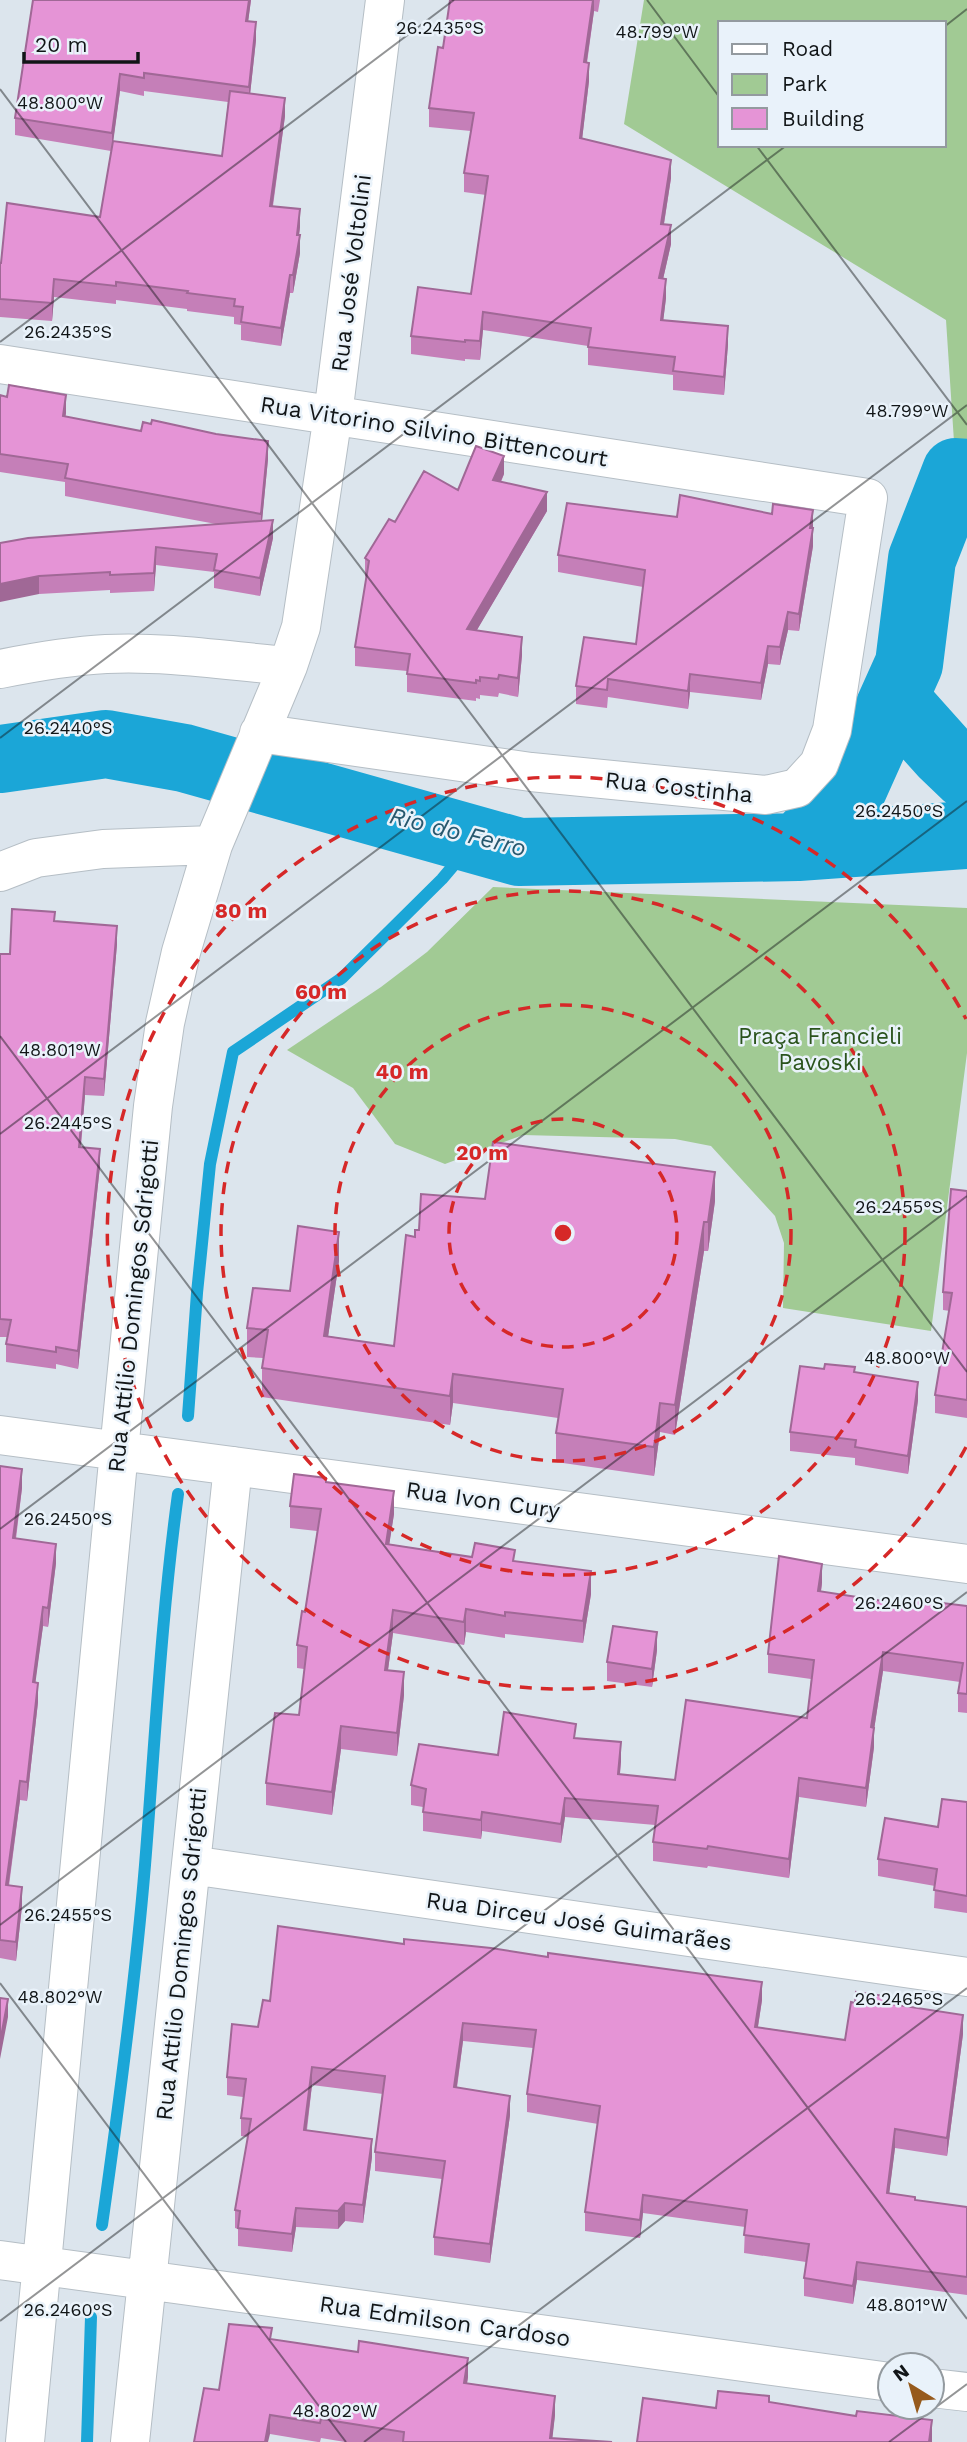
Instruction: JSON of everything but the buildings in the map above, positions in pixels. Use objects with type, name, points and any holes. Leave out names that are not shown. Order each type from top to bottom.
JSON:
[{"type":"street","name":"Rua José Voltolini","points":[[228,806],[288,666],[301,627],[332,415],[385,0]]},
{"type":"street","name":"Rua Vitorino Silvino Bittencourt","points":[[0,364],[868,498]]},
{"type":"street","name":"Rua Costinha","points":[[257,739],[531,772],[766,795],[797,788],[819,764],[832,730],[868,498]]},
{"type":"street","points":[[0,669],[45,660],[108,654],[167,655],[288,666]]},
{"type":"street","name":"Rua Attílio Domingos Sdrigotti","points":[[25,2442],[153,1106],[165,1023],[181,952],[213,845],[228,806]]},
{"type":"street","points":[[0,872],[36,858],[103,849],[213,845]]},
{"type":"street","name":"Rua Ivon Cury","points":[[0,1435],[967,1564]]},
{"type":"street","name":"Rua Attílio Domingos Sdrigotti","points":[[130,2442],[233,1466]]},
{"type":"street","name":"Rua Dirceu José Guimarães","points":[[191,1865],[967,1977]]},
{"type":"street","name":"Rua Edmilson Cardoso","points":[[0,2260],[876,2380]]},
{"type":"street","points":[[946,2390],[967,2392]]},
{"type":"green space","points":[[644,0],[967,0],[967,473],[956,472],[946,320],[624,124]]},
{"type":"green space","name":"Praça Francieli Pavoski","points":[[493,887],[967,908],[967,1053],[931,1331],[783,1308],[784,1243],[775,1216],[711,1146],[675,1139],[523,1135],[445,1164],[395,1144],[353,1088],[287,1050],[381,987],[427,952]]},
{"type":"waterway","points":[[798,847],[852,791],[909,664],[922,559],[956,472],[967,473]]},
{"type":"waterway","points":[[894,698],[967,776]]},
{"type":"waterway","name":"Rio do Ferro","points":[[0,759],[106,744],[184,758],[519,852],[798,847],[967,835]]},
{"type":"waterway","points":[[188,1416],[210,1164],[233,1052],[342,978],[442,879],[475,840]]},
{"type":"waterway","points":[[102,2225],[136,1955],[163,1633],[178,1494]]},
{"type":"waterway","points":[[87,2442],[91,2317]]}]
